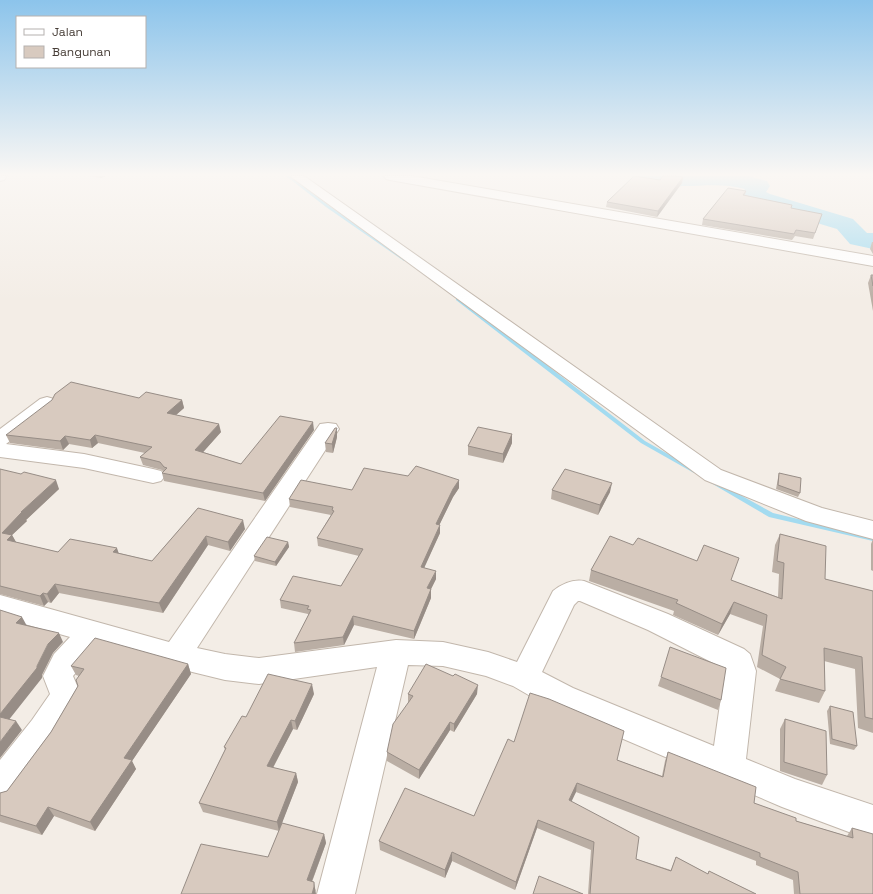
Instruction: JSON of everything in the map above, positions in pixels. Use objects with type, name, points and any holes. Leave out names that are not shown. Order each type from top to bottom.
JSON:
[{"type":"street","points":[[354,218],[713,475],[815,516],[873,530]]},
{"type":"street","points":[[627,218],[873,261]]},
{"type":"street","points":[[0,439],[47,403]]},
{"type":"street","points":[[176,656],[328,429]]},
{"type":"street","points":[[0,450],[84,461],[153,476]]},
{"type":"street","points":[[524,678],[563,598],[570,592],[578,590],[584,591],[658,622],[734,658],[739,663],[740,671],[728,767]]},
{"type":"street","points":[[0,606],[176,656],[225,667],[259,672],[396,652],[450,656],[488,664],[524,678],[562,698],[794,795],[873,823]]},
{"type":"street","points":[[0,787],[62,704],[66,695],[58,676],[65,663],[92,633]]},
{"type":"street","points":[[336,894],[396,652]]},
{"type":"building","points":[[704,218],[821,218],[815,233],[796,230],[794,234],[703,219]]},
{"type":"building","points":[[871,275],[873,275],[873,286]]},
{"type":"building","points":[[71,382],[139,398],[146,392],[182,400],[167,413],[219,424],[195,450],[241,464],[280,416],[313,422],[263,493],[162,473],[167,468],[160,462],[140,457],[152,447],[95,435],[90,440],[65,436],[60,441],[6,435],[52,400],[55,394]]},
{"type":"building","points":[[478,427],[512,434],[503,454],[468,446]]},
{"type":"building","points":[[335,428],[337,428],[332,444],[325,443]]},
{"type":"building","points":[[416,466],[459,480],[436,524],[440,525],[421,567],[436,571],[427,588],[431,589],[414,631],[353,616],[343,637],[294,643],[311,610],[307,609],[309,606],[280,600],[293,576],[341,586],[363,549],[317,538],[334,511],[332,510],[333,507],[289,499],[301,480],[352,490],[364,468],[408,476]]},
{"type":"building","points":[[0,469],[21,474],[24,472],[56,480],[21,512],[2,533],[12,535],[7,540],[58,552],[70,539],[117,548],[113,552],[152,561],[198,508],[243,520],[228,542],[206,536],[159,603],[55,584],[47,594],[43,593],[40,596],[0,586]]},
{"type":"building","points":[[565,469],[612,483],[600,505],[552,490]]},
{"type":"building","points":[[779,473],[801,478],[800,493],[778,485]]},
{"type":"building","points":[[780,534],[826,546],[825,579],[873,591],[873,719],[865,717],[862,657],[824,648],[825,691],[780,679],[786,667],[762,655],[767,615],[734,602],[722,624],[676,603],[678,600],[591,570],[610,536],[633,545],[638,538],[697,561],[704,545],[739,558],[731,580],[782,599],[784,563],[777,561]]},
{"type":"building","points":[[267,537],[288,542],[275,562],[254,556]]},
{"type":"building","points":[[0,610],[22,617],[16,623],[59,633],[48,644],[37,668],[0,714]]},
{"type":"building","points":[[95,638],[188,664],[124,758],[132,760],[90,822],[48,807],[36,826],[0,815],[0,793],[7,791],[51,732],[78,686],[76,680],[84,669],[71,666]]},
{"type":"building","points":[[670,647],[726,668],[721,700],[661,677]]},
{"type":"building","points":[[426,664],[453,676],[455,674],[478,685],[454,724],[450,722],[419,770],[387,752],[393,724],[413,696],[408,694]]},
{"type":"building","points":[[268,674],[312,684],[295,721],[291,720],[267,766],[296,773],[277,822],[199,803],[226,748],[224,747],[242,716],[246,717]]},
{"type":"building","points":[[530,693],[549,699],[624,731],[617,760],[663,777],[668,752],[756,787],[754,803],[796,818],[796,821],[853,838],[852,828],[873,834],[873,894],[800,894],[798,872],[760,857],[760,853],[577,783],[569,800],[639,837],[636,859],[671,871],[676,857],[708,874],[709,871],[756,894],[590,894],[594,842],[538,820],[516,882],[452,852],[445,870],[379,841],[405,788],[474,816],[508,739],[514,742]]},
{"type":"building","points":[[830,706],[853,712],[857,746],[832,739]]},
{"type":"building","points":[[0,717],[16,721],[0,742]]},
{"type":"building","points":[[785,719],[826,731],[827,775],[784,762]]},
{"type":"building","points":[[282,823],[324,834],[307,880],[314,882],[312,894],[181,894],[201,844],[268,857]]},
{"type":"building","points":[[539,876],[583,894],[533,894]]},
{"type":"waterway","points":[[344,218],[405,260]]},
{"type":"waterway","points":[[824,218],[845,224],[859,239],[873,241]]},
{"type":"waterway","points":[[458,299],[643,442],[696,472]]},
{"type":"waterway","points":[[713,482],[771,515],[873,539]]}]
